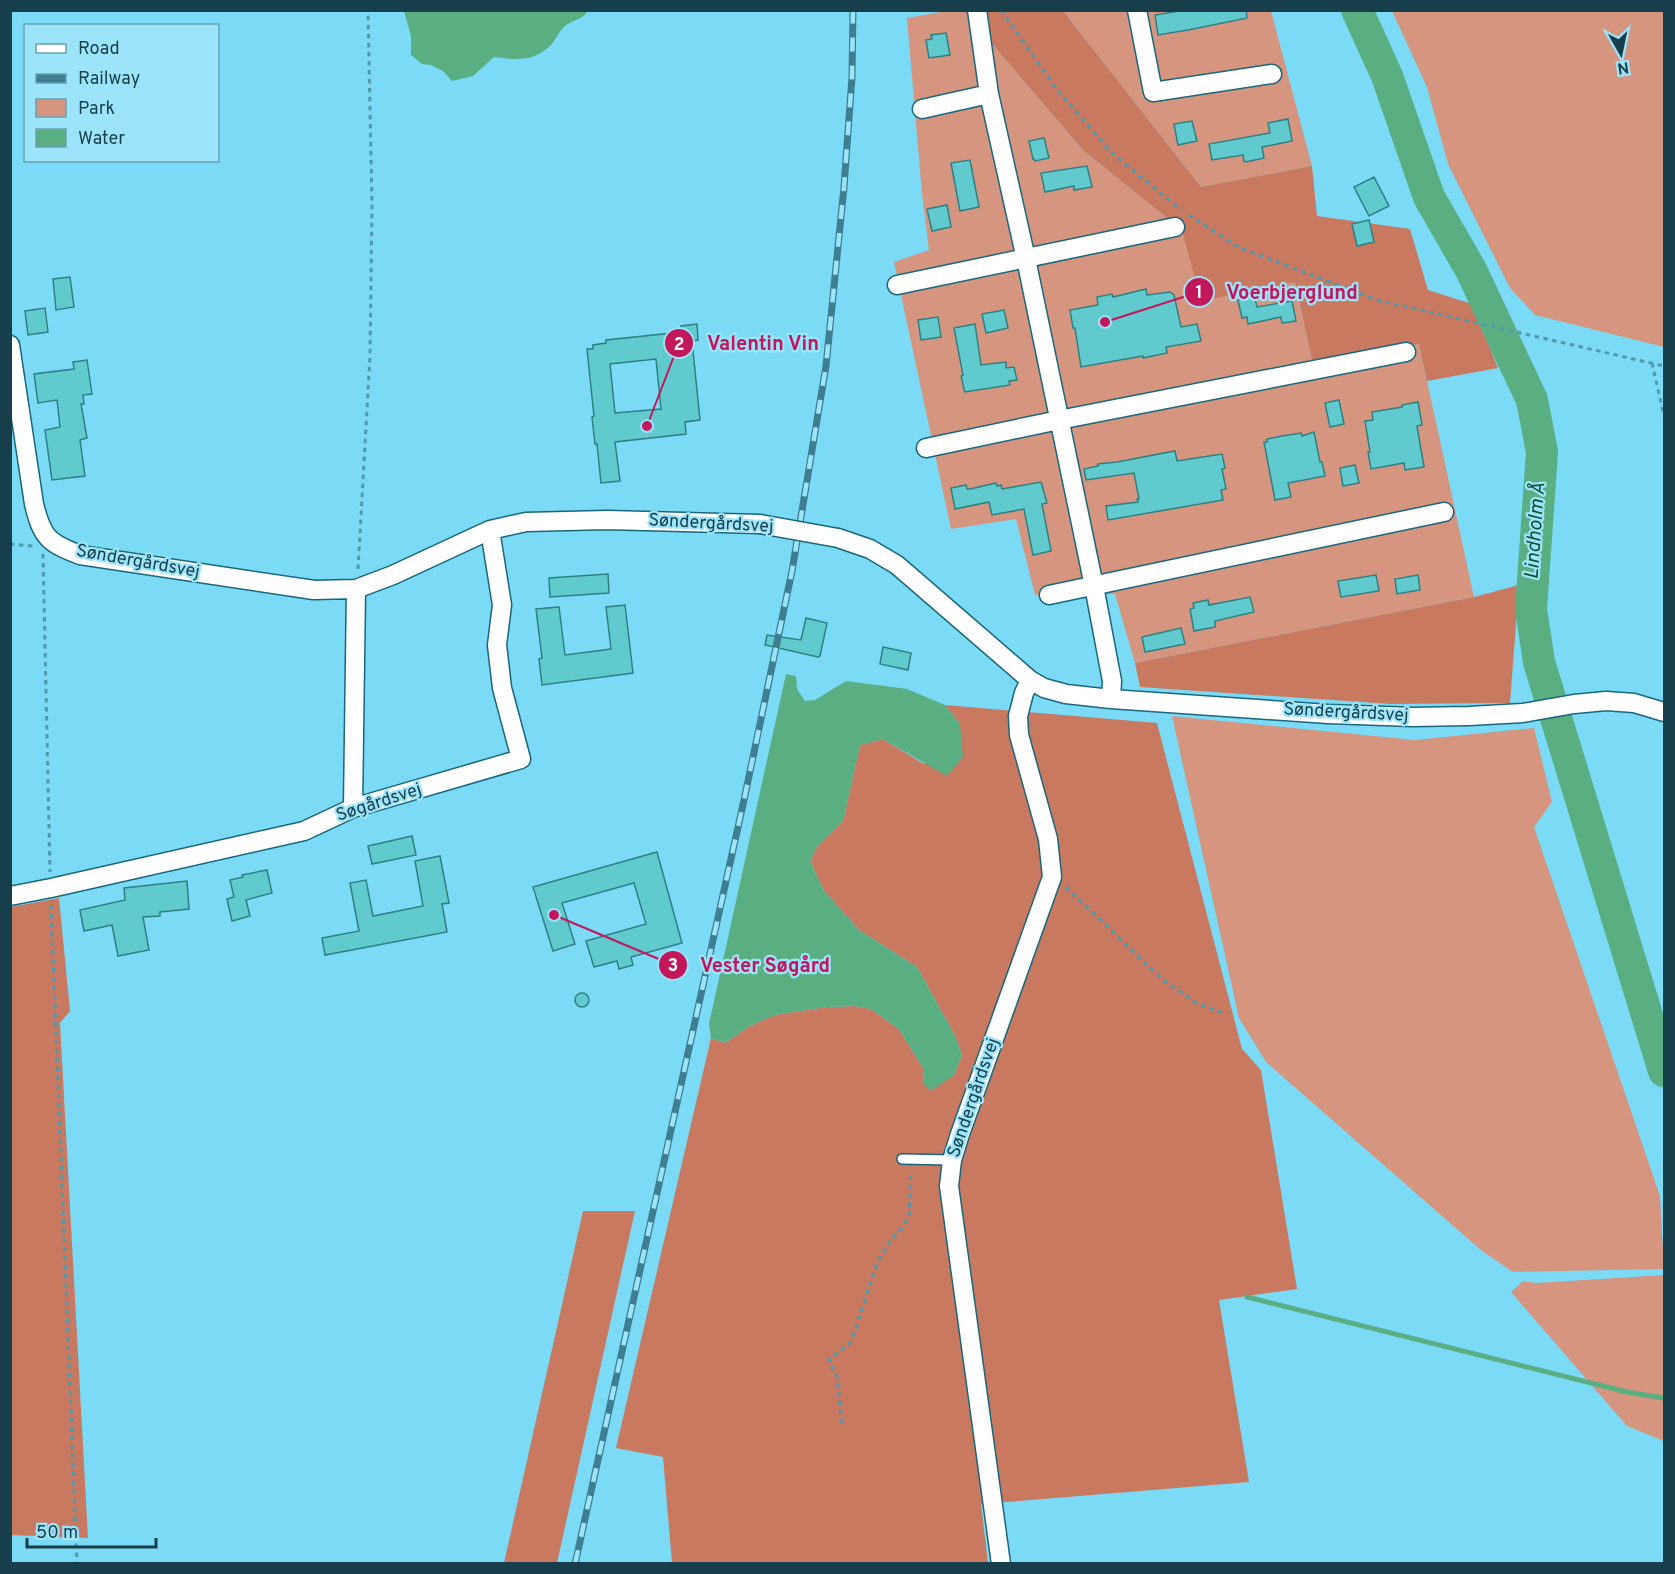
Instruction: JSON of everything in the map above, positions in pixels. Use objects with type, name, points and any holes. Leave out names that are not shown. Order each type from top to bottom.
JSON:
[{"type":"street","points":[[977,10],[989,94],[1094,586],[1112,681],[1112,699]]},
{"type":"street","points":[[1137,10],[1153,92],[1272,74]]},
{"type":"street","points":[[922,109],[989,94]]},
{"type":"street","points":[[897,285],[1175,227]]},
{"type":"street","points":[[10,345],[34,504],[38,522],[48,538]]},
{"type":"street","points":[[926,448],[1406,352]]},
{"type":"street","points":[[1049,595],[1444,512]]},
{"type":"street","name":"Søndergårdsvej","points":[[48,538],[59,547],[80,555],[314,590],[356,589],[393,575],[489,530],[526,522],[607,520],[760,524],[838,538],[870,549],[897,565],[1030,680],[1044,688],[1066,694],[1328,714],[1469,716],[1523,712],[1606,701],[1634,703],[1665,712]]},
{"type":"street","name":"Søgårdsvej","points":[[10,896],[304,831],[353,808],[521,759],[502,688],[498,645],[502,605],[489,530]]},
{"type":"street","points":[[353,808],[356,589]]},
{"type":"street","name":"Søndergårdsvej","points":[[1000,1563],[949,1186],[952,1160],[960,1134],[1052,878],[1048,839],[1019,735],[1018,716],[1030,680]]},
{"type":"lane","points":[[907,1160],[952,1160]]},
{"type":"path","points":[[356,589],[370,356],[372,204],[368,10]]},
{"type":"path","points":[[1000,10],[1058,91],[1112,153],[1179,209],[1238,247],[1377,300],[1665,366]]},
{"type":"path","points":[[1652,363],[1665,416]]},
{"type":"path","points":[[48,538],[42,556],[51,888],[77,1563]]},
{"type":"path","points":[[1052,878],[1071,890],[1162,979],[1196,1003],[1226,1014]]},
{"type":"path","points":[[842,1423],[837,1377],[829,1359],[850,1343],[877,1263],[909,1216],[907,1160]]},
{"type":"green space","points":[[946,11],[964,11],[1084,151],[1182,230],[1295,282],[1312,360],[1419,344],[1474,597],[1135,663],[1115,594],[1035,595],[1016,519],[951,529],[894,262],[929,250],[907,18]]},
{"type":"green space","points":[[1063,11],[1271,11],[1312,166],[1201,187]]},
{"type":"green space","points":[[1392,11],[1664,11],[1664,347],[1535,315],[1510,288],[1448,164],[1427,87]]},
{"type":"green space","points":[[1172,716],[1415,740],[1534,728],[1552,802],[1534,827],[1660,1196],[1664,1269],[1513,1272],[1482,1251],[1266,1062],[1239,1018]]},
{"type":"green space","points":[[1664,1275],[1664,1441],[1627,1426],[1511,1292],[1523,1281],[1537,1283]]},
{"type":"shaded area","points":[[964,11],[1063,11],[1201,187],[1312,166],[1317,216],[1410,229],[1428,290],[1472,304],[1498,368],[1427,381],[1419,344],[1312,360],[1295,282],[1201,301],[1182,230],[1084,151]]},
{"type":"shaded area","points":[[1519,585],[1510,703],[1391,704],[1140,687],[1135,663],[1474,597]]},
{"type":"shaded area","points":[[945,705],[1157,723],[1242,1049],[1261,1070],[1297,1289],[1219,1300],[1249,1482],[981,1504],[988,1563],[672,1563],[663,1457],[616,1448],[711,1038],[725,1043],[748,1027],[774,1015],[826,1007],[855,1006],[871,1009],[899,1029],[923,1068],[924,1084],[954,1075],[962,1055],[954,1034],[917,967],[859,930],[824,891],[810,861],[818,845],[843,821],[860,745],[883,739],[924,764],[960,724]]},
{"type":"shaded area","points":[[59,898],[70,1011],[60,1023],[88,1538],[10,1535],[11,907]]},
{"type":"shaded area","points":[[583,1211],[635,1211],[557,1563],[504,1563]]},
{"type":"water","points":[[404,10],[588,11],[565,26],[545,51],[531,57],[517,59],[494,57],[473,76],[452,81],[443,71],[431,65],[422,64],[411,55],[411,36]]},
{"type":"water","points":[[786,674],[796,676],[797,689],[805,701],[815,700],[846,681],[907,689],[945,705],[960,724],[963,757],[947,776],[883,739],[860,745],[843,821],[818,845],[810,861],[824,891],[859,930],[917,967],[954,1034],[962,1055],[954,1075],[931,1091],[924,1084],[923,1068],[899,1029],[871,1009],[855,1006],[826,1007],[774,1015],[748,1027],[725,1043],[711,1038],[709,1024]]},
{"type":"building","points":[[1185,10],[1246,10],[1247,18],[1158,35],[1155,15]]},
{"type":"building","points":[[946,33],[950,55],[929,58],[926,40],[932,39],[931,35]]},
{"type":"building","points":[[1288,119],[1292,141],[1262,147],[1264,158],[1246,162],[1243,155],[1212,160],[1209,144],[1270,133],[1268,123]]},
{"type":"building","points":[[1192,121],[1197,141],[1178,145],[1174,124]]},
{"type":"building","points":[[1044,138],[1049,158],[1035,161],[1029,141]]},
{"type":"building","points":[[970,160],[979,207],[960,211],[951,163]]},
{"type":"building","points":[[1087,166],[1092,187],[1074,190],[1074,186],[1045,192],[1041,173]]},
{"type":"building","points":[[1374,177],[1389,206],[1369,216],[1354,187]]},
{"type":"building","points":[[947,205],[951,227],[932,231],[927,209]]},
{"type":"building","points":[[1369,220],[1374,242],[1357,246],[1352,224]]},
{"type":"building","points":[[70,277],[74,307],[56,310],[53,279]]},
{"type":"building","points":[[1146,289],[1147,295],[1170,292],[1174,295],[1181,327],[1197,324],[1201,341],[1166,347],[1167,353],[1081,367],[1070,310],[1098,305],[1097,297],[1112,294],[1113,297]]},
{"type":"building","points":[[1254,296],[1257,307],[1292,301],[1296,321],[1282,323],[1281,317],[1248,324],[1247,317],[1242,318],[1238,300]]},
{"type":"building","points":[[45,308],[48,332],[28,335],[25,311]]},
{"type":"building","points":[[1004,310],[1008,328],[986,333],[982,314]]},
{"type":"building","points":[[938,317],[941,337],[921,340],[918,320]]},
{"type":"building","points":[[697,324],[698,340],[692,341],[700,420],[685,422],[686,434],[615,442],[620,481],[601,483],[592,417],[594,416],[587,349],[593,349],[593,345],[606,343],[606,340],[682,332],[681,326]],"holes":[[[656,359],[661,409],[615,413],[610,364]]]},
{"type":"building","points":[[975,324],[981,365],[1006,362],[1006,368],[1014,367],[1017,380],[1009,381],[1010,385],[965,392],[954,328]]},
{"type":"building","points":[[87,360],[92,394],[83,395],[84,404],[81,404],[87,438],[80,440],[85,476],[52,480],[45,430],[60,427],[57,400],[38,403],[34,374],[74,369],[73,362]]},
{"type":"building","points":[[1339,400],[1344,424],[1330,427],[1325,403]]},
{"type":"building","points":[[1418,402],[1422,425],[1417,426],[1424,467],[1405,470],[1404,463],[1371,469],[1365,421],[1373,420],[1372,412]]},
{"type":"building","points":[[1314,432],[1325,476],[1288,483],[1291,497],[1275,500],[1264,442],[1267,442],[1267,439],[1301,433],[1302,436]]},
{"type":"building","points":[[1175,451],[1177,461],[1222,454],[1226,489],[1221,490],[1223,500],[1108,520],[1106,506],[1138,502],[1134,473],[1086,480],[1084,469],[1098,466],[1098,464]]},
{"type":"building","points":[[1355,465],[1359,483],[1343,486],[1340,468]]},
{"type":"building","points":[[1041,482],[1047,503],[1042,504],[1051,551],[1033,555],[1024,509],[992,515],[989,502],[955,509],[951,488],[966,485],[967,489],[970,489],[996,483],[997,486],[1001,485],[1002,489]]},
{"type":"building","points":[[608,574],[609,593],[550,597],[549,578]]},
{"type":"building","points":[[1376,575],[1379,591],[1341,597],[1338,581]]},
{"type":"building","points":[[1418,575],[1420,590],[1397,594],[1395,579]]},
{"type":"building","points":[[1250,597],[1254,612],[1215,621],[1215,627],[1194,631],[1190,609],[1194,608],[1193,603],[1208,600],[1209,605]]},
{"type":"building","points":[[625,605],[633,673],[542,685],[539,659],[542,658],[536,609],[559,607],[565,655],[611,649],[606,607]]},
{"type":"building","points":[[806,618],[827,623],[820,656],[765,645],[767,635],[801,640]]},
{"type":"building","points":[[1181,628],[1185,644],[1145,652],[1142,637]]},
{"type":"building","points":[[883,647],[911,653],[908,670],[880,664]]},
{"type":"building","points":[[412,836],[416,855],[372,864],[368,846]]},
{"type":"building","points":[[657,852],[682,943],[631,957],[633,965],[619,969],[617,961],[594,967],[586,941],[646,924],[634,883],[562,903],[575,944],[553,951],[533,887]]},
{"type":"building","points":[[440,856],[449,903],[442,904],[447,932],[325,955],[322,938],[359,931],[350,883],[366,880],[373,916],[423,906],[415,861]]},
{"type":"building","points":[[267,870],[272,893],[246,900],[250,916],[232,921],[227,899],[234,897],[230,880]]},
{"type":"building","points":[[187,881],[189,909],[160,912],[160,916],[143,917],[149,950],[118,956],[112,925],[84,931],[80,910],[125,900],[124,888]]},
{"type":"building","points":[[579,993],[585,993],[589,1000],[585,1007],[579,1007],[575,1003],[575,997]]},
{"type":"waterway","name":"Lindholm Å","points":[[1357,10],[1387,76],[1429,197],[1471,270],[1532,400],[1542,452],[1531,609],[1539,662],[1664,1071]]},
{"type":"waterway","points":[[1247,1297],[1627,1392],[1664,1398]]},
{"type":"railway","points":[[575,1564],[744,800],[792,571],[826,366],[844,187],[852,77],[853,10]]},
{"type":"place","name":"Voerbjerglund","points":[[1105,322]]},
{"type":"place","name":"Valentin Vin","points":[[647,426]]},
{"type":"place","name":"Vester Søgård","points":[[554,915]]}]
